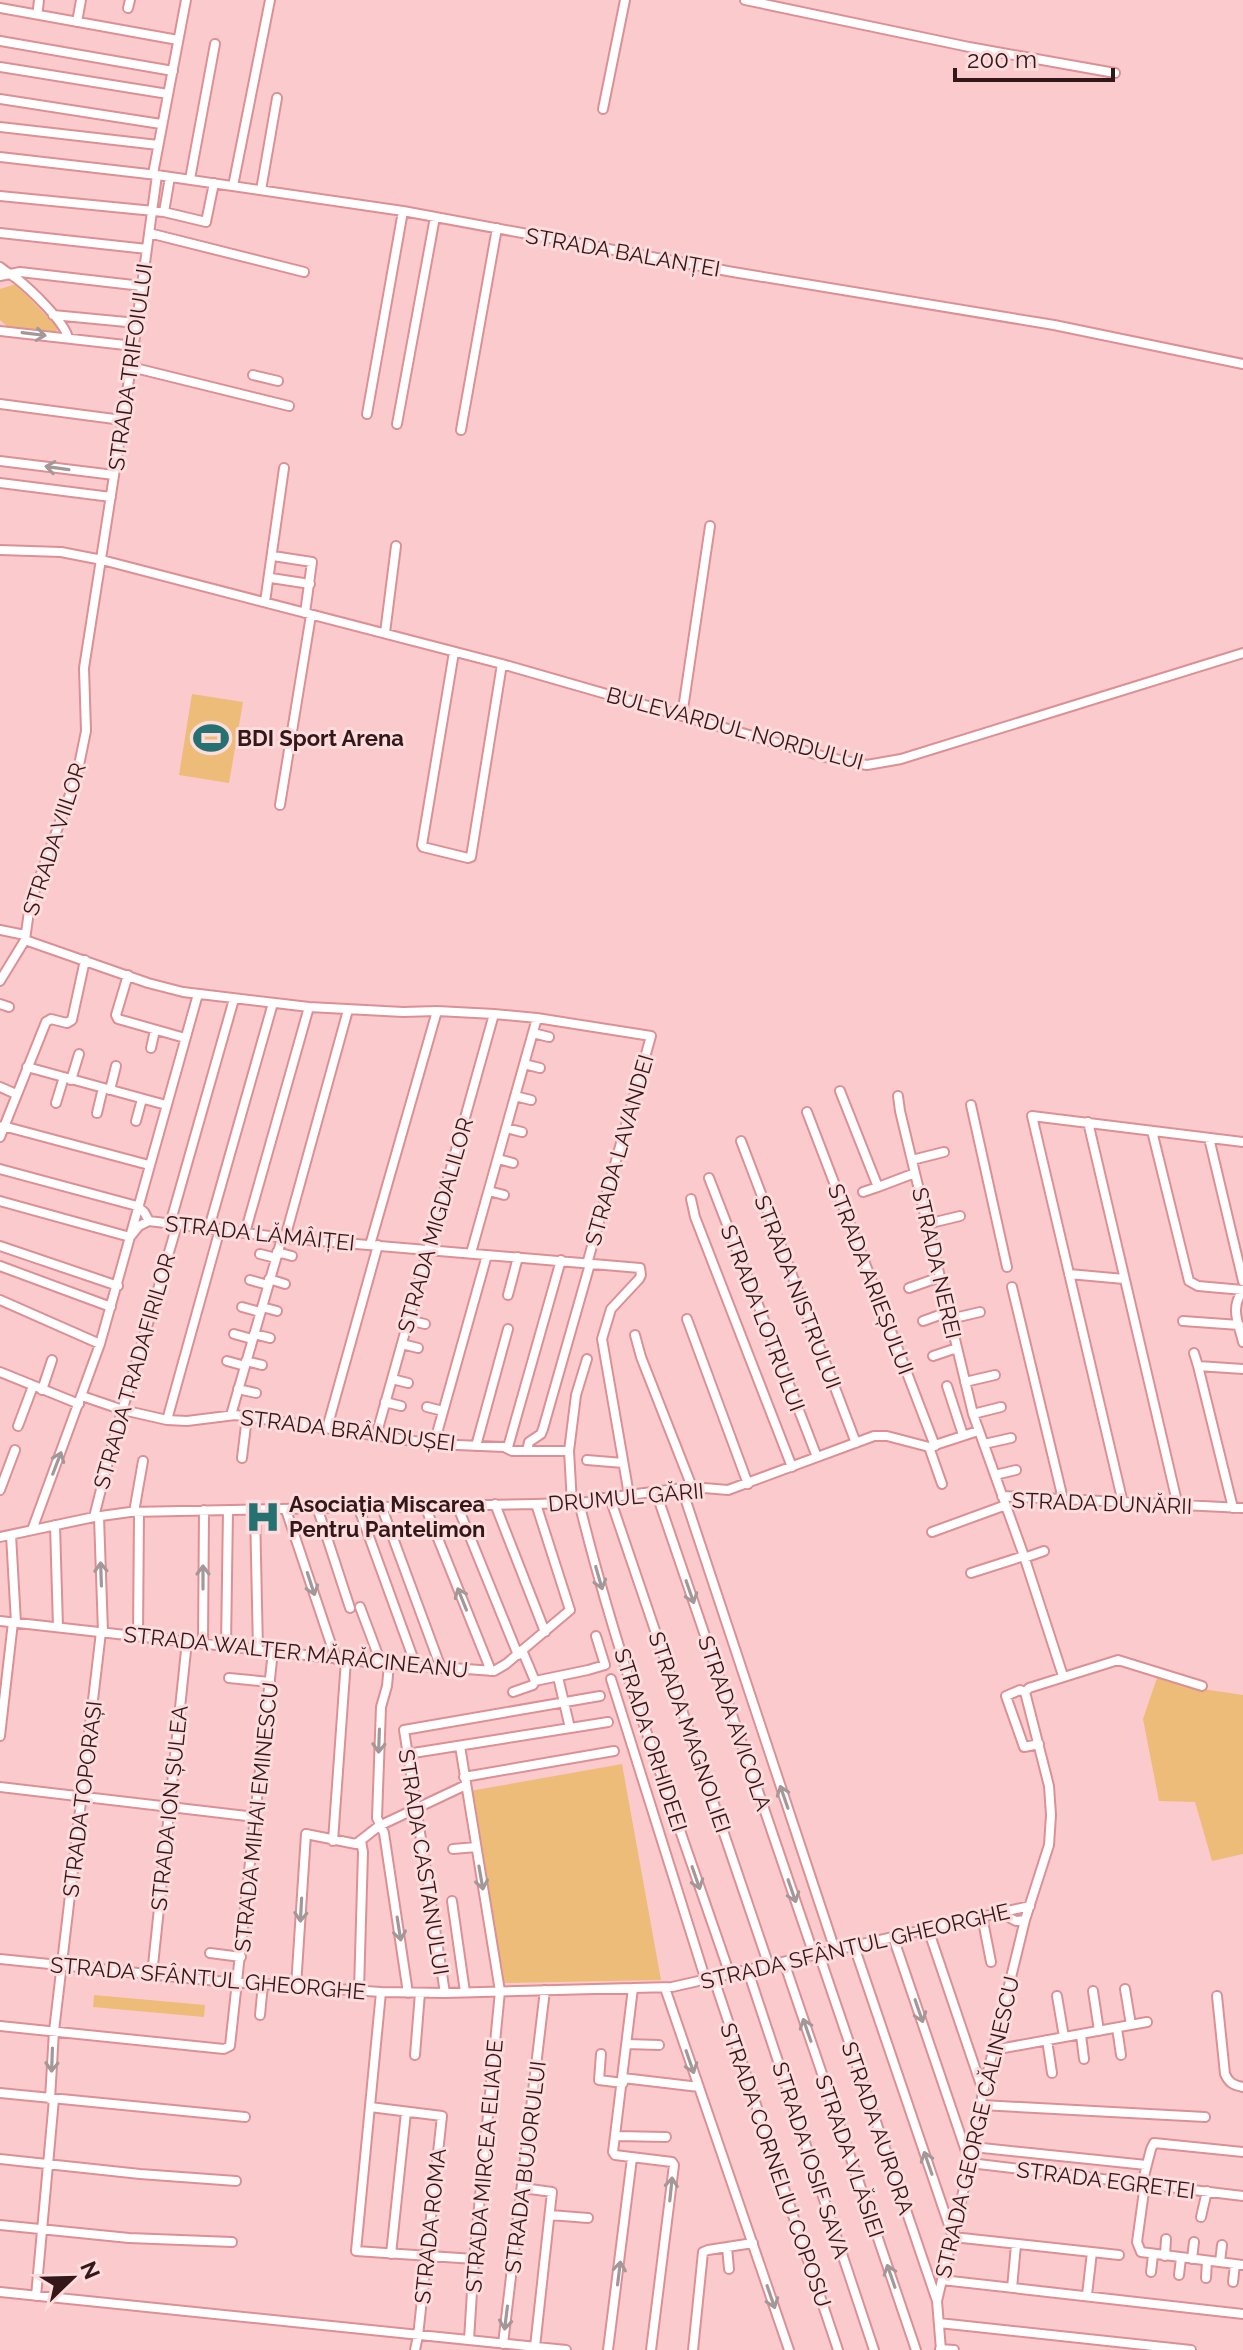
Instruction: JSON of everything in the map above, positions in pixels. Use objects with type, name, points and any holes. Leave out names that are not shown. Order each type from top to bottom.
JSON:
[{"type":"street","points":[[77,22],[81,0]]},
{"type":"street","name":"STRADA TRIFOIULUI","points":[[84,691],[84,668],[134,346],[161,124],[186,0]]},
{"type":"street","points":[[233,186],[270,0]]},
{"type":"street","points":[[603,109],[625,0]]},
{"type":"street","points":[[745,0],[969,47],[1115,73]]},
{"type":"street","points":[[0,8],[13,5],[77,22],[178,40]]},
{"type":"street","points":[[0,41],[173,71]]},
{"type":"street","points":[[190,179],[215,44]]},
{"type":"street","points":[[0,67],[168,94]]},
{"type":"street","points":[[261,190],[277,98]]},
{"type":"street","points":[[0,99],[161,124]]},
{"type":"street","points":[[0,127],[158,145]]},
{"type":"street","name":"STRADA BALANȚEI","points":[[0,157],[155,174],[403,211],[1054,325],[1243,364]]},
{"type":"street","points":[[164,212],[170,177]]},
{"type":"street","points":[[0,196],[164,212],[206,222],[214,183]]},
{"type":"street","points":[[367,414],[403,211]]},
{"type":"street","points":[[397,424],[435,217]]},
{"type":"street","points":[[461,430],[497,228]]},
{"type":"street","points":[[0,233],[147,249]]},
{"type":"street","points":[[149,233],[304,272]]},
{"type":"street","points":[[0,267],[4,274],[19,281],[52,315],[64,328],[68,338]]},
{"type":"street","points":[[4,274],[20,272],[142,286]]},
{"type":"street","points":[[52,315],[137,323]]},
{"type":"street","points":[[2,329],[134,346]]},
{"type":"street","points":[[131,367],[289,406]]},
{"type":"street","points":[[253,375],[278,381]]},
{"type":"street","points":[[261,399],[266,378]]},
{"type":"street","points":[[0,404],[122,420]]},
{"type":"street","points":[[0,461],[114,475]]},
{"type":"street","points":[[265,602],[284,468]]},
{"type":"street","points":[[0,483],[111,497]]},
{"type":"street","points":[[682,716],[710,526]]},
{"type":"street","points":[[385,633],[396,546]]},
{"type":"street","name":"BULEVARDUL NORDULUI","points":[[0,550],[61,552],[102,560],[502,664],[859,764],[875,765],[901,759],[1243,653]]},
{"type":"street","points":[[273,556],[312,562],[308,614],[280,805]]},
{"type":"street","points":[[277,589],[273,579],[310,584]]},
{"type":"street","points":[[454,652],[422,845],[468,858],[471,857],[502,664]]},
{"type":"street","name":"STRADA VIILOR","points":[[0,981],[25,938],[30,904],[77,775],[86,731],[84,691]]},
{"type":"street","points":[[0,930],[168,989],[198,994],[348,1010],[437,1011],[537,1018],[471,1253]]},
{"type":"street","points":[[0,1137],[46,1022],[51,1019],[67,1023],[72,1020],[85,960]]},
{"type":"street","points":[[128,975],[116,1015],[118,1019],[185,1038]]},
{"type":"street","points":[[32,1530],[81,1400],[118,1286],[137,1206],[198,994]]},
{"type":"street","name":"STRADA TRADAFIRILOR","points":[[102,1632],[96,1517],[234,999]]},
{"type":"street","points":[[209,1228],[273,1003]]},
{"type":"street","points":[[245,1233],[309,1007]]},
{"type":"street","points":[[231,1415],[348,1010]]},
{"type":"street","points":[[327,1428],[437,1011]]},
{"type":"street","name":"STRADA MIGDALILOR","points":[[376,1436],[494,1014]]},
{"type":"street","name":"STRADA LAVANDEI","points":[[527,1451],[529,1442],[543,1429],[651,1036],[537,1018]]},
{"type":"street","points":[[151,1048],[155,1030]]},
{"type":"street","points":[[533,1033],[549,1037]]},
{"type":"street","points":[[56,1103],[79,1054]]},
{"type":"street","points":[[524,1064],[540,1068]]},
{"type":"street","points":[[97,1113],[116,1066]]},
{"type":"street","points":[[27,1067],[166,1105]]},
{"type":"street","points":[[0,1087],[16,1094]]},
{"type":"street","points":[[840,1091],[878,1187]]},
{"type":"street","points":[[515,1096],[531,1100]]},
{"type":"street","name":"STRADA NEREI","points":[[898,1096],[978,1431]]},
{"type":"street","points":[[136,1121],[142,1099]]},
{"type":"street","points":[[971,1105],[1007,1267]]},
{"type":"street","name":"STRADA ARIEȘULUI","points":[[807,1112],[932,1446],[942,1484]]},
{"type":"street","points":[[1123,1503],[1032,1116],[1243,1142]]},
{"type":"street","points":[[1088,1122],[1178,1506]]},
{"type":"street","points":[[3,1126],[149,1165]]},
{"type":"street","points":[[506,1128],[522,1132]]},
{"type":"street","points":[[1152,1131],[1189,1281],[1198,1286],[1243,1290],[1235,1304],[1243,1342]]},
{"type":"street","points":[[1209,1138],[1243,1281]]},
{"type":"street","name":"STRADA NISTRULUI","points":[[741,1141],[856,1443]]},
{"type":"street","points":[[912,1160],[944,1152]]},
{"type":"street","points":[[498,1159],[513,1163]]},
{"type":"street","points":[[0,1169],[137,1206],[149,1221]]},
{"type":"street","points":[[863,1192],[915,1173]]},
{"type":"street","name":"STRADA LOTRULUI","points":[[709,1178],[817,1457]]},
{"type":"street","points":[[489,1191],[504,1195]]},
{"type":"street","points":[[691,1199],[695,1217],[792,1467]]},
{"type":"street","points":[[0,1201],[130,1237]]},
{"type":"street","points":[[927,1224],[960,1216]]},
{"type":"street","name":"STRADA LĂMÂIȚEI","points":[[130,1237],[139,1226],[149,1221],[283,1238],[638,1267],[641,1270],[639,1279],[611,1309],[602,1339],[623,1463]]},
{"type":"street","points":[[167,1420],[220,1229]]},
{"type":"street","points":[[0,1246],[118,1286]]},
{"type":"street","points":[[260,1254],[292,1256]]},
{"type":"street","points":[[434,1444],[487,1255]]},
{"type":"street","points":[[508,1295],[518,1257]]},
{"type":"street","points":[[508,1447],[561,1260]]},
{"type":"street","points":[[0,1266],[111,1307]]},
{"type":"street","points":[[1069,1274],[1124,1279]]},
{"type":"street","points":[[909,1288],[940,1277]]},
{"type":"street","points":[[250,1280],[285,1284]]},
{"type":"street","points":[[1012,1287],[1063,1499]]},
{"type":"street","points":[[0,1300],[100,1344]]},
{"type":"street","points":[[242,1307],[277,1311]]},
{"type":"street","points":[[923,1321],[980,1312]]},
{"type":"street","points":[[687,1319],[748,1484]]},
{"type":"street","points":[[408,1320],[425,1324]]},
{"type":"street","points":[[1183,1321],[1239,1325]]},
{"type":"street","points":[[476,1446],[508,1329]]},
{"type":"street","points":[[234,1334],[270,1338]]},
{"type":"street","points":[[635,1335],[835,1950]]},
{"type":"street","points":[[402,1344],[418,1348]]},
{"type":"street","points":[[933,1356],[957,1348]]},
{"type":"street","points":[[1194,1353],[1233,1508]]},
{"type":"street","points":[[576,1502],[569,1451],[576,1395],[587,1359]]},
{"type":"street","points":[[18,1426],[52,1360]]},
{"type":"street","points":[[227,1361],[262,1365]]},
{"type":"street","points":[[1198,1366],[1243,1369]]},
{"type":"street","name":"STRADA BRÂNDUȘEI","points":[[0,1372],[38,1388],[167,1420],[187,1421],[231,1415],[434,1444],[508,1447],[512,1451],[569,1451]]},
{"type":"street","points":[[965,1382],[995,1375]]},
{"type":"street","points":[[392,1379],[408,1383]]},
{"type":"street","points":[[947,1386],[963,1435]]},
{"type":"street","points":[[238,1389],[256,1393]]},
{"type":"street","points":[[385,1402],[401,1406]]},
{"type":"street","points":[[427,1407],[443,1411]]},
{"type":"street","points":[[973,1414],[1001,1407]]},
{"type":"street","points":[[242,1458],[247,1417]]},
{"type":"street","points":[[932,1446],[978,1431],[1002,1496]]},
{"type":"street","name":"DRUMUL GĂRII","points":[[0,1537],[136,1512],[536,1504],[687,1488],[724,1491],[883,1435],[932,1446]]},
{"type":"street","points":[[984,1444],[1011,1438]]},
{"type":"street","points":[[0,1490],[15,1450]]},
{"type":"street","points":[[587,1460],[623,1463],[629,1495]]},
{"type":"street","points":[[138,1636],[136,1512],[143,1461]]},
{"type":"street","points":[[995,1475],[1016,1470]]},
{"type":"street","name":"STRADA AVICOLA","points":[[656,1492],[816,1954]]},
{"type":"street","name":"STRADA DUNĂRII","points":[[1063,1676],[1002,1496],[1243,1508]]},
{"type":"street","name":"STRADA MAGNOLIEI","points":[[610,1498],[769,1966]]},
{"type":"street","name":"STRADA ORHIDEEI","points":[[576,1502],[656,1758],[730,1975]]},
{"type":"street","points":[[495,1504],[545,1632]]},
{"type":"street","name":"STRADA WALTER MĂRĂCINEANU","points":[[0,1621],[336,1659],[491,1671],[501,1668],[570,1610],[536,1504]]},
{"type":"street","points":[[457,1505],[535,1681]]},
{"type":"street","points":[[932,1532],[1006,1505]]},
{"type":"street","points":[[425,1506],[491,1671]]},
{"type":"street","points":[[382,1508],[441,1668]]},
{"type":"street","points":[[359,1509],[416,1666]]},
{"type":"street","points":[[203,1643],[204,1510]]},
{"type":"street","points":[[226,1646],[228,1510]]},
{"type":"street","points":[[255,1510],[258,1650]]},
{"type":"street","points":[[286,1510],[336,1659]]},
{"type":"street","points":[[318,1510],[350,1608]]},
{"type":"street","points":[[55,1525],[58,1627]]},
{"type":"street","points":[[0,1736],[14,1622],[11,1535]]},
{"type":"street","points":[[971,1573],[1044,1551]]},
{"type":"street","points":[[360,1607],[385,1663],[377,1818],[384,1833],[408,1993]]},
{"type":"street","name":"STRADA TOPORAȘI","points":[[36,2296],[49,2165],[54,2031],[102,1632]]},
{"type":"street","points":[[513,1692],[533,1685],[535,1681],[605,1665],[596,1636]]},
{"type":"street","name":"STRADA ION ȘULEA","points":[[152,1975],[187,1641]]},
{"type":"street","name":"STRADA MIHAI EMINESCU","points":[[54,2031],[227,2049],[231,2043],[273,1651]]},
{"type":"street","points":[[333,1841],[346,1660]]},
{"type":"street","points":[[1039,1744],[1024,1747],[1006,1696],[1118,1660],[1202,1686]]},
{"type":"street","points":[[558,1677],[570,1728]]},
{"type":"street","points":[[229,1678],[270,1682]]},
{"type":"street","name":"STRADA CORNELIU COPOSU","points":[[611,1679],[710,1980],[838,2350]]},
{"type":"street","name":"STRADA SFÂNTUL GHEORGHE","points":[[0,1959],[152,1975],[381,1992],[665,1988],[1030,1906],[1046,1861],[1051,1831],[1049,1786],[1025,1692]]},
{"type":"street","points":[[564,1702],[600,1696]]},
{"type":"street","name":"STRADA CASTANULUI","points":[[445,1993],[404,1730],[564,1702]]},
{"type":"street","points":[[407,1754],[608,1722]]},
{"type":"street","name":"STRADA MIRCEA ELIADE","points":[[460,1746],[500,1991],[469,2340]]},
{"type":"street","points":[[296,1986],[306,1834],[353,1844],[379,1826],[465,1781],[614,1751]]},
{"type":"street","points":[[637,1764],[656,1758]]},
{"type":"street","points":[[0,1787],[255,1817]]},
{"type":"street","points":[[359,1990],[361,1841]]},
{"type":"street","points":[[453,1849],[476,1847]]},
{"type":"street","points":[[452,1901],[465,1992]]},
{"type":"street","name":"STRADA GEORGE CĂLINESCU","points":[[940,2349],[937,2301],[970,2163],[983,2092],[1030,1906]]},
{"type":"street","points":[[999,1912],[1016,1921],[1025,1920]]},
{"type":"street","points":[[982,1916],[991,1962]]},
{"type":"street","points":[[928,1929],[983,2092]]},
{"type":"street","points":[[893,1937],[970,2163]]},
{"type":"street","points":[[854,1946],[953,2237],[1119,2255]]},
{"type":"street","points":[[210,1953],[241,1957]]},
{"type":"street","name":"STRADA AURORA","points":[[816,1954],[937,2301]]},
{"type":"street","name":"STRADA VLĂSIEI","points":[[784,1962],[916,2350]]},
{"type":"street","name":"STRADA IOSIF SAVA","points":[[748,1971],[874,2350]]},
{"type":"street","points":[[260,2015],[263,1984]]},
{"type":"street","points":[[633,1988],[613,2154],[674,2163],[651,2350]]},
{"type":"street","points":[[665,1988],[789,2350]]},
{"type":"street","points":[[1125,1989],[1131,2025]]},
{"type":"street","name":"STRADA BUJORULUI","points":[[503,2344],[545,1990]]},
{"type":"street","points":[[1093,1991],[1099,2031]]},
{"type":"street","points":[[381,1992],[356,2251],[474,2259]]},
{"type":"street","points":[[415,2055],[420,1993]]},
{"type":"street","points":[[1057,1996],[1064,2037]]},
{"type":"street","points":[[1217,1996],[1225,2074],[1228,2081],[1243,2087]]},
{"type":"street","points":[[993,2050],[1147,2022]]},
{"type":"street","points":[[0,2026],[54,2031]]},
{"type":"street","points":[[1117,2028],[1121,2055]]},
{"type":"street","points":[[1081,2035],[1084,2059]]},
{"type":"street","points":[[1047,2040],[1052,2073]]},
{"type":"street","points":[[627,2044],[659,2045]]},
{"type":"street","points":[[601,2054],[599,2080],[699,2087]]},
{"type":"street","points":[[0,2093],[245,2117]]},
{"type":"street","points":[[981,2105],[1205,2117]]},
{"type":"street","points":[[370,2107],[406,2112],[391,2254]]},
{"type":"street","name":"STRADA ROMA","points":[[406,2112],[442,2116],[415,2350]]},
{"type":"street","points":[[616,2136],[666,2137]]},
{"type":"street","points":[[1233,2282],[1239,2264],[1153,2255],[1141,2252],[1137,2245],[1146,2165],[1154,2143],[1243,2152]]},
{"type":"street","points":[[973,2147],[1146,2165]]},
{"type":"street","points":[[608,2350],[632,2158]]},
{"type":"street","points":[[0,2159],[236,2181]]},
{"type":"street","name":"STRADA EGRETEI","points":[[970,2163],[1243,2196]]},
{"type":"street","points":[[523,2188],[552,2191],[530,2348]]},
{"type":"street","points":[[1201,2217],[1207,2191]]},
{"type":"street","points":[[550,2215],[588,2218]]},
{"type":"street","points":[[0,2225],[141,2239],[232,2242]]},
{"type":"street","points":[[1165,2256],[1166,2239]]},
{"type":"street","points":[[1192,2259],[1194,2242]]},
{"type":"street","points":[[693,2350],[703,2252],[753,2243]]},
{"type":"street","points":[[1012,2288],[1016,2245]]},
{"type":"street","points":[[1220,2262],[1222,2245]]},
{"type":"street","points":[[727,2247],[729,2269]]},
{"type":"street","points":[[1087,2295],[1092,2252]]},
{"type":"street","points":[[1151,2272],[1153,2255]]},
{"type":"street","points":[[1179,2275],[1181,2258]]},
{"type":"street","points":[[1206,2278],[1207,2261]]},
{"type":"street","points":[[942,2280],[1243,2314]]},
{"type":"street","points":[[0,2292],[469,2340],[485,2346],[503,2344],[566,2350]]},
{"type":"street","points":[[939,2323],[1191,2350]]},
{"type":"street","points":[[940,2349],[954,2350]]},
{"type":"shaded area","points":[[16,284],[58,328],[55,334],[10,329],[0,320],[0,289]]},
{"type":"shaded area","name":"BDI Sport Arena","points":[[192,694],[243,702],[229,783],[179,775]]},
{"type":"shaded area","points":[[1158,1675],[1203,1689],[1243,1695],[1243,1854],[1212,1861],[1195,1802],[1159,1801],[1143,1719]]},
{"type":"shaded area","points":[[622,1764],[661,1980],[503,1983],[470,1791]]},
{"type":"shaded area","points":[[94,1995],[205,2005],[204,2017],[93,2007]]},
{"type":"place","name":"BDI Sport Arena","points":[[211,738]]},
{"type":"place","name":"Asociația Miscarea Pentru Pantelimon","points":[[263,1517]]}]
